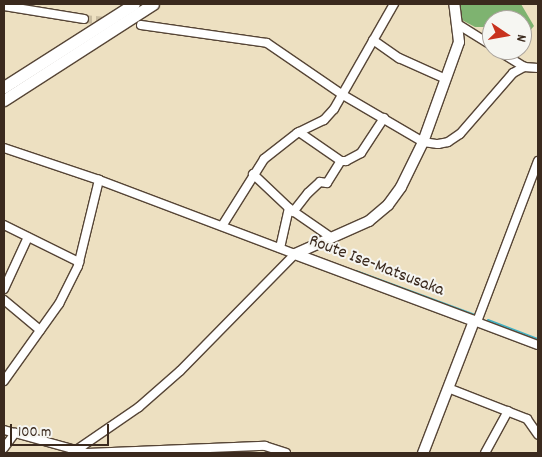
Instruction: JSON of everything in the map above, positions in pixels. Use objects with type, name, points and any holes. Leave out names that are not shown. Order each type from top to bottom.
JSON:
[{"type":"highway","points":[[4,87],[134,4]]},
{"type":"highway","points":[[4,100],[153,4]]},
{"type":"main road","name":"Route Ise-Matsusaka","points":[[295,254],[358,227],[388,205],[401,187],[423,142],[459,42],[459,25],[454,4]]},
{"type":"main road","name":"Route Ise-Matsusaka","points":[[295,254],[474,321]]},
{"type":"main road","points":[[423,453],[474,321]]},
{"type":"street","points":[[222,226],[264,158],[299,132],[324,120],[343,95],[394,4]]},
{"type":"street","points":[[4,6],[84,19]]},
{"type":"street","points":[[141,25],[267,43],[343,95],[423,142],[444,144],[460,134],[508,78],[524,67]]},
{"type":"street","points":[[459,25],[482,40]]},
{"type":"street","points":[[373,40],[399,58],[446,79]]},
{"type":"street","points":[[513,60],[524,67],[538,68]]},
{"type":"street","points":[[280,248],[291,210],[320,182],[327,183],[341,162],[353,159],[362,153],[384,118]]},
{"type":"street","points":[[299,132],[341,162]]},
{"type":"street","points":[[4,148],[99,180],[295,254],[180,371],[139,407],[74,451]]},
{"type":"street","points":[[474,321],[478,319],[538,160]]},
{"type":"street","points":[[253,174],[291,210],[332,238]]},
{"type":"street","points":[[5,376],[59,304],[79,262],[99,180]]},
{"type":"street","points":[[4,225],[79,262]]},
{"type":"street","points":[[4,289],[28,237]]},
{"type":"street","points":[[4,300],[40,330]]},
{"type":"street","points":[[474,321],[538,345]]},
{"type":"street","points":[[448,388],[527,419],[538,436]]},
{"type":"street","points":[[485,453],[508,411]]},
{"type":"street","points":[[4,430],[74,451],[100,453],[265,446],[286,453]]},
{"type":"street","points":[[4,448],[15,433]]},
{"type":"green space","points":[[457,4],[521,4],[525,10],[482,10],[482,27],[475,27],[460,19]]},
{"type":"waterway","points":[[356,271],[475,315]]},
{"type":"waterway","points":[[488,320],[538,339]]},
{"type":"tunnel","points":[[84,19],[106,21]]}]
